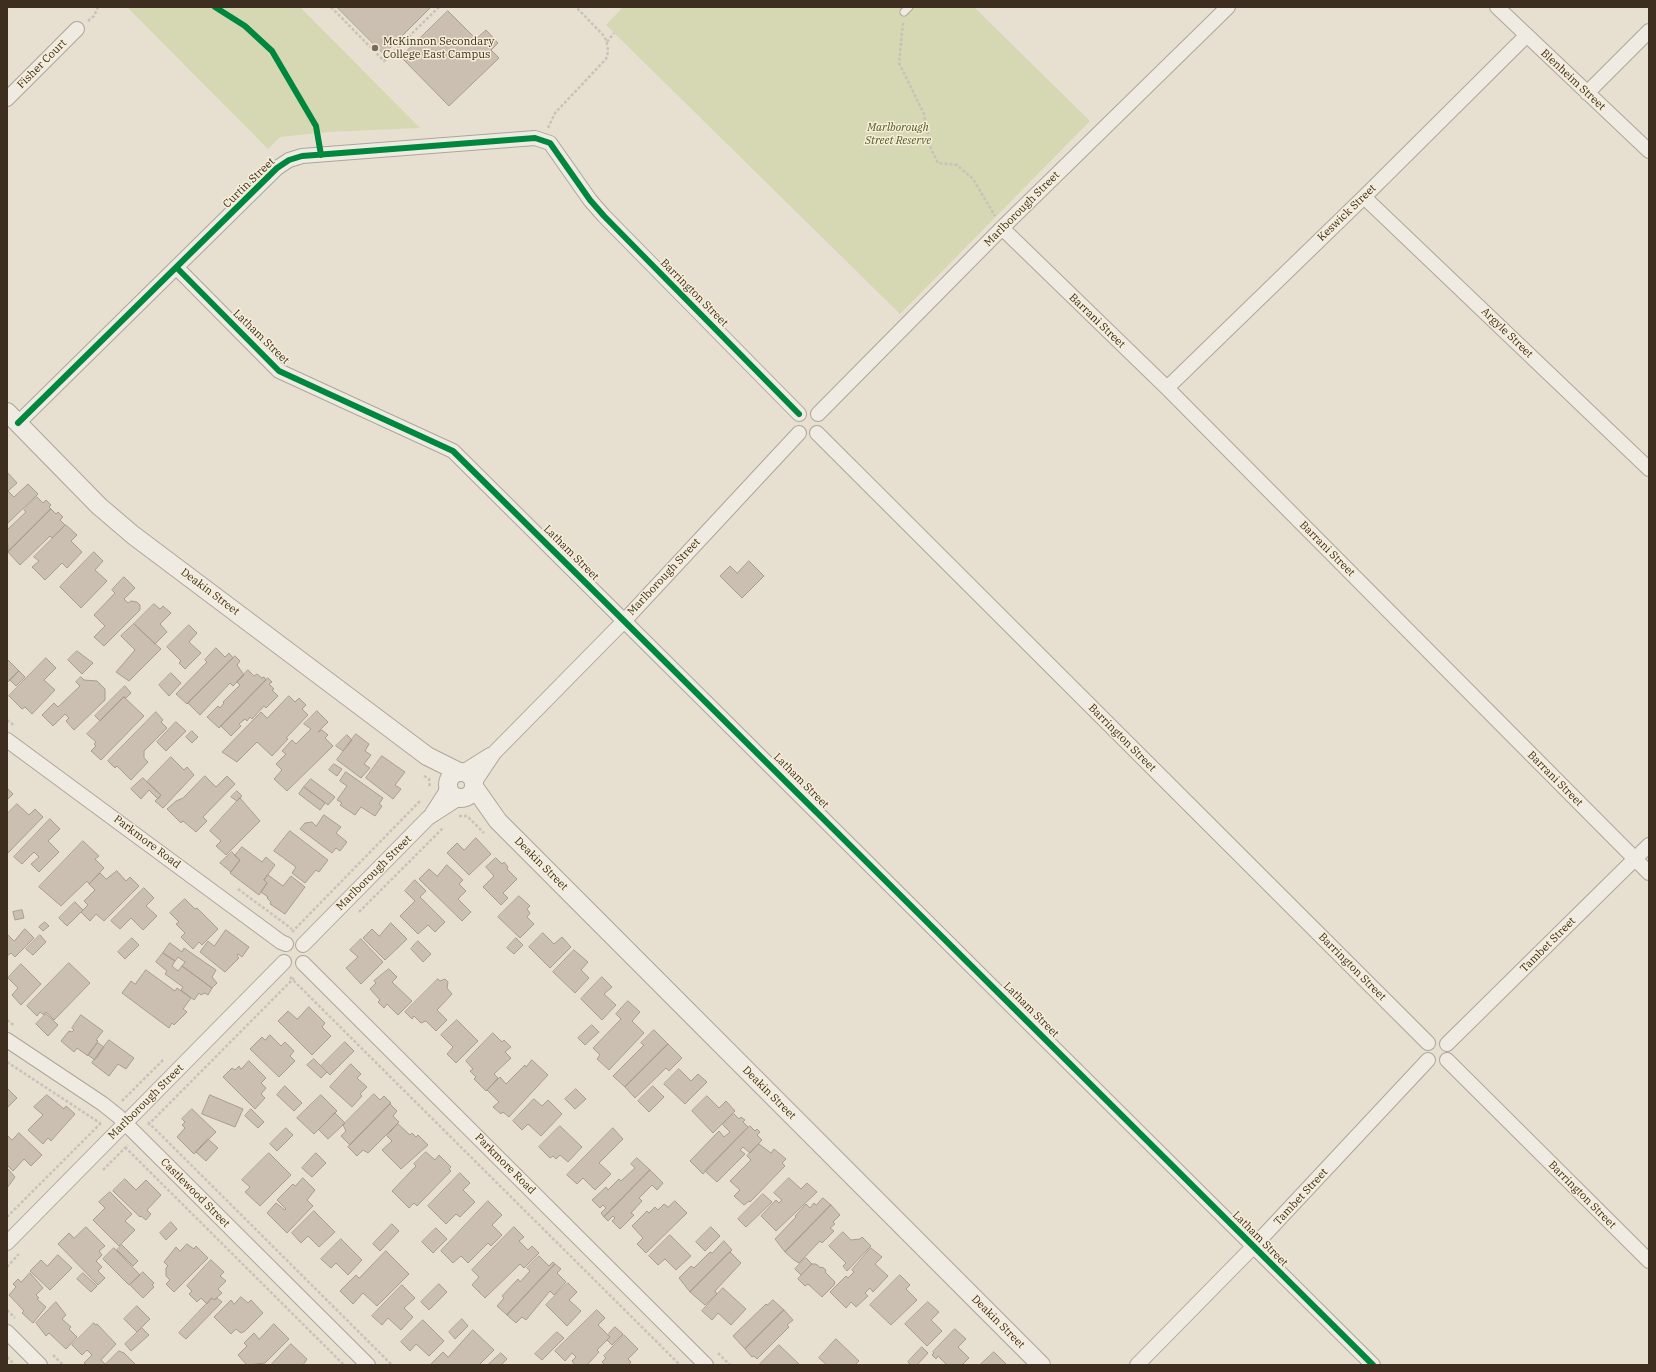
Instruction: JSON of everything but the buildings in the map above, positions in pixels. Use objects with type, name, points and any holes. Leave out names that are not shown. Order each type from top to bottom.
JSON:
[{"type":"street","name":"Marlborough Street","points":[[818,414],[1002,228],[1228,7]]},
{"type":"street","name":"Blenheim Street","points":[[1497,7],[1649,151]]},
{"type":"street","name":"Fisher Court","points":[[7,99],[77,29]]},
{"type":"street","points":[[1587,93],[1649,32]]},
{"type":"street","name":"Keswick Street","points":[[1167,388],[1364,197],[1526,36]]},
{"type":"street","name":"Curtin Street","points":[[12,418],[177,268],[277,168],[288,160],[302,156],[479,141],[535,138],[542,139]]},
{"type":"street","name":"Barrington Street","points":[[542,139],[550,143],[578,183],[604,216],[799,414]]},
{"type":"street","name":"Argyle Street","points":[[1364,197],[1649,469]]},
{"type":"street","name":"Barrani Street","points":[[1002,228],[1167,388],[1649,873]]},
{"type":"street","name":"Latham Street","points":[[177,268],[279,371],[453,451],[1373,1365]]},
{"type":"street","points":[[810,410],[818,414],[821,426],[817,433],[808,436],[799,433],[795,421],[799,414],[810,410]]},
{"type":"street","name":"Deakin Street","points":[[12,418],[99,506],[122,525],[427,756],[461,785],[1041,1365]]},
{"type":"street","name":"Marlborough Street","points":[[303,945],[624,620],[799,433]]},
{"type":"street","name":"Barrington Street","points":[[817,433],[1428,1043]]},
{"type":"street","name":"Parkmore Road","points":[[7,740],[284,943]]},
{"type":"street","name":"Tambet Street","points":[[1447,1044],[1649,845]]},
{"type":"street","points":[[297,942],[303,945],[307,952],[303,963],[296,967],[282,964],[282,951],[284,943],[297,942]]},
{"type":"street","name":"Parkmore Road","points":[[303,963],[706,1365]]},
{"type":"street","name":"Marlborough Street","points":[[7,1243],[282,964]]},
{"type":"street","name":"Castlewood Street","points":[[7,1040],[112,1111],[368,1365]]},
{"type":"street","points":[[1436,1040],[1447,1044],[1450,1052],[1447,1060],[1443,1063],[1435,1064],[1428,1060],[1425,1052],[1428,1043],[1436,1040]]},
{"type":"street","name":"Tambet Street","points":[[1137,1365],[1254,1246],[1428,1060]]},
{"type":"street","name":"Barrington Street","points":[[1447,1060],[1649,1261]]},
{"type":"street","points":[[7,1332],[40,1365]]},
{"type":"path","points":[[330,7],[384,61],[439,7]]},
{"type":"path","points":[[542,139],[555,113],[606,59],[608,54],[607,42],[604,36],[576,7]]},
{"type":"path","points":[[907,10],[900,63],[924,114],[930,149],[938,163],[957,165],[972,179],[1002,228]]},
{"type":"path","points":[[607,42],[614,33]]},
{"type":"path","points":[[422,774],[429,779],[430,791]]},
{"type":"path","points":[[284,943],[425,797]]},
{"type":"path","points":[[456,816],[467,816],[489,838]]},
{"type":"path","points":[[356,916],[444,827]]},
{"type":"path","points":[[282,964],[293,979],[680,1365]]},
{"type":"path","points":[[97,1176],[293,979]]},
{"type":"path","points":[[7,1217],[169,1054]]},
{"type":"path","points":[[7,1062],[100,1124]]},
{"type":"path","points":[[149,1123],[392,1365]]},
{"type":"path","points":[[125,1148],[344,1365]]},
{"type":"path","points":[[7,1267],[24,1250]]},
{"type":"path","points":[[7,1357],[15,1365]]},
{"type":"green space","points":[[127,7],[300,7],[420,128],[328,132],[280,137],[268,149]]},
{"type":"green space","name":"Marlborough Street Reserve","points":[[623,7],[974,7],[1090,121],[900,314],[606,25]]},
{"type":"cycle path","points":[[215,7],[245,26],[272,51],[316,126],[321,155]]},
{"type":"cycle path","points":[[18,423],[277,168],[289,160],[302,156],[535,138],[550,143],[590,200],[604,216],[799,414]]},
{"type":"cycle path","points":[[177,268],[279,371],[453,451],[1373,1365]]},
{"type":"place","name":"McKinnon Secondary College East Campus","points":[[375,48]]}]
